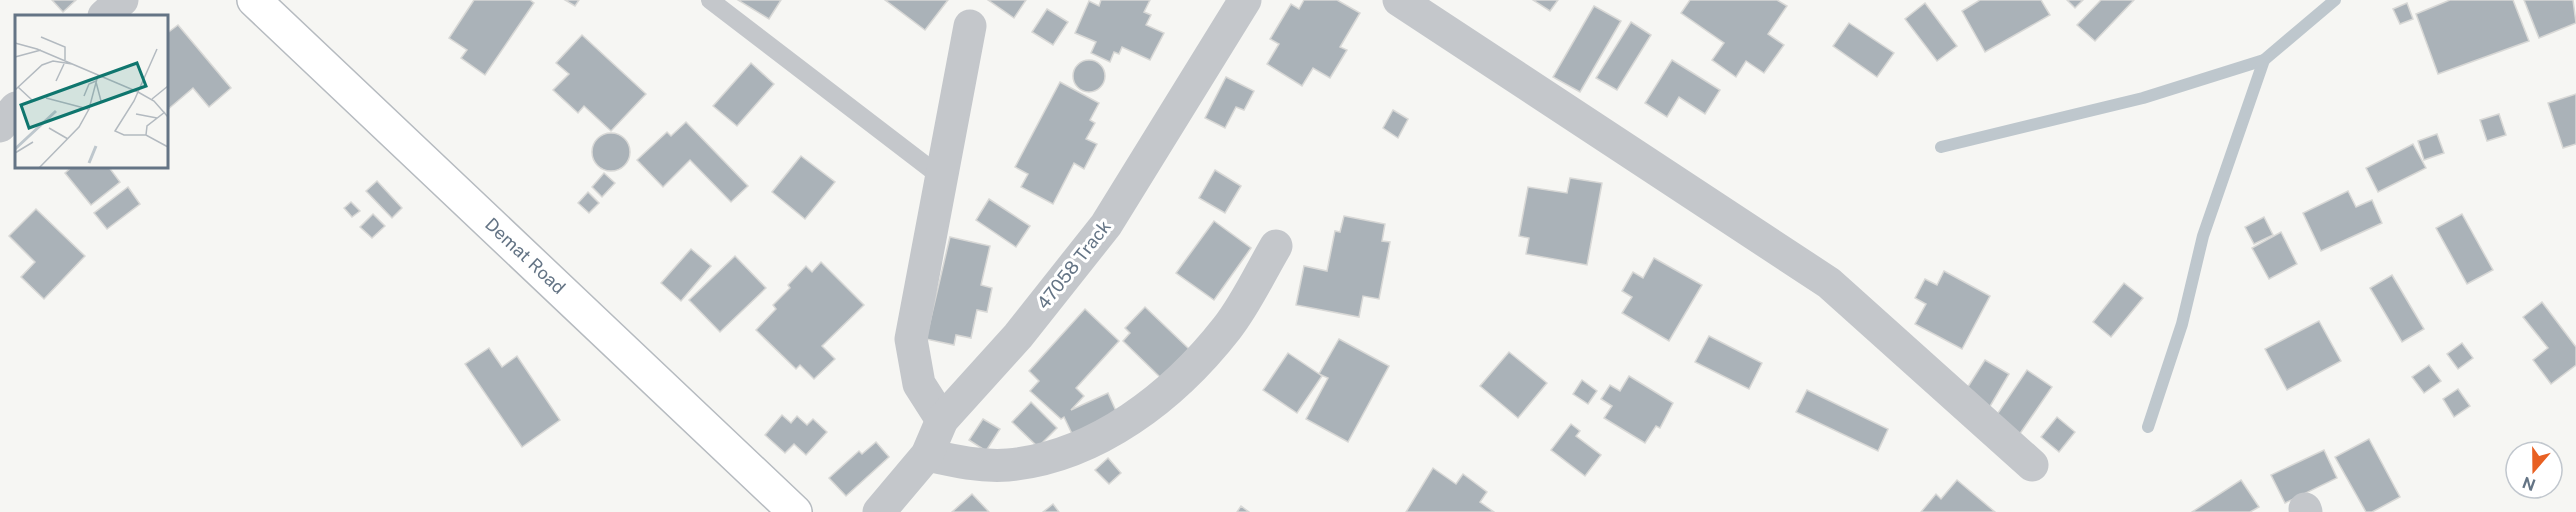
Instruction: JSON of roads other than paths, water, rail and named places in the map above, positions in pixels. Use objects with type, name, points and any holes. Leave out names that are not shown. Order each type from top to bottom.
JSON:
[{"type":"street","points":[[105,15],[122,0]]},
{"type":"street","name":"Demat Road","points":[[255,0],[795,512]]},
{"type":"street","name":"47058 Track","points":[[879,512],[927,455],[942,420],[1018,336],[1106,225],[1245,0]]},
{"type":"street","points":[[1399,0],[1829,283],[2032,465]]},
{"type":"street","points":[[942,420],[919,384],[911,339],[970,26]]},
{"type":"street","points":[[0,126],[15,109]]},
{"type":"street","points":[[927,455],[956,462],[1008,465],[1035,460],[1106,436],[1181,378],[1228,328],[1276,246]]},
{"type":"lane","points":[[710,0],[941,177]]},
{"type":"waterway","points":[[1941,147],[2143,98],[2264,60],[2335,0]]},
{"type":"waterway","points":[[2148,427],[2182,324],[2203,236],[2264,60]]}]
